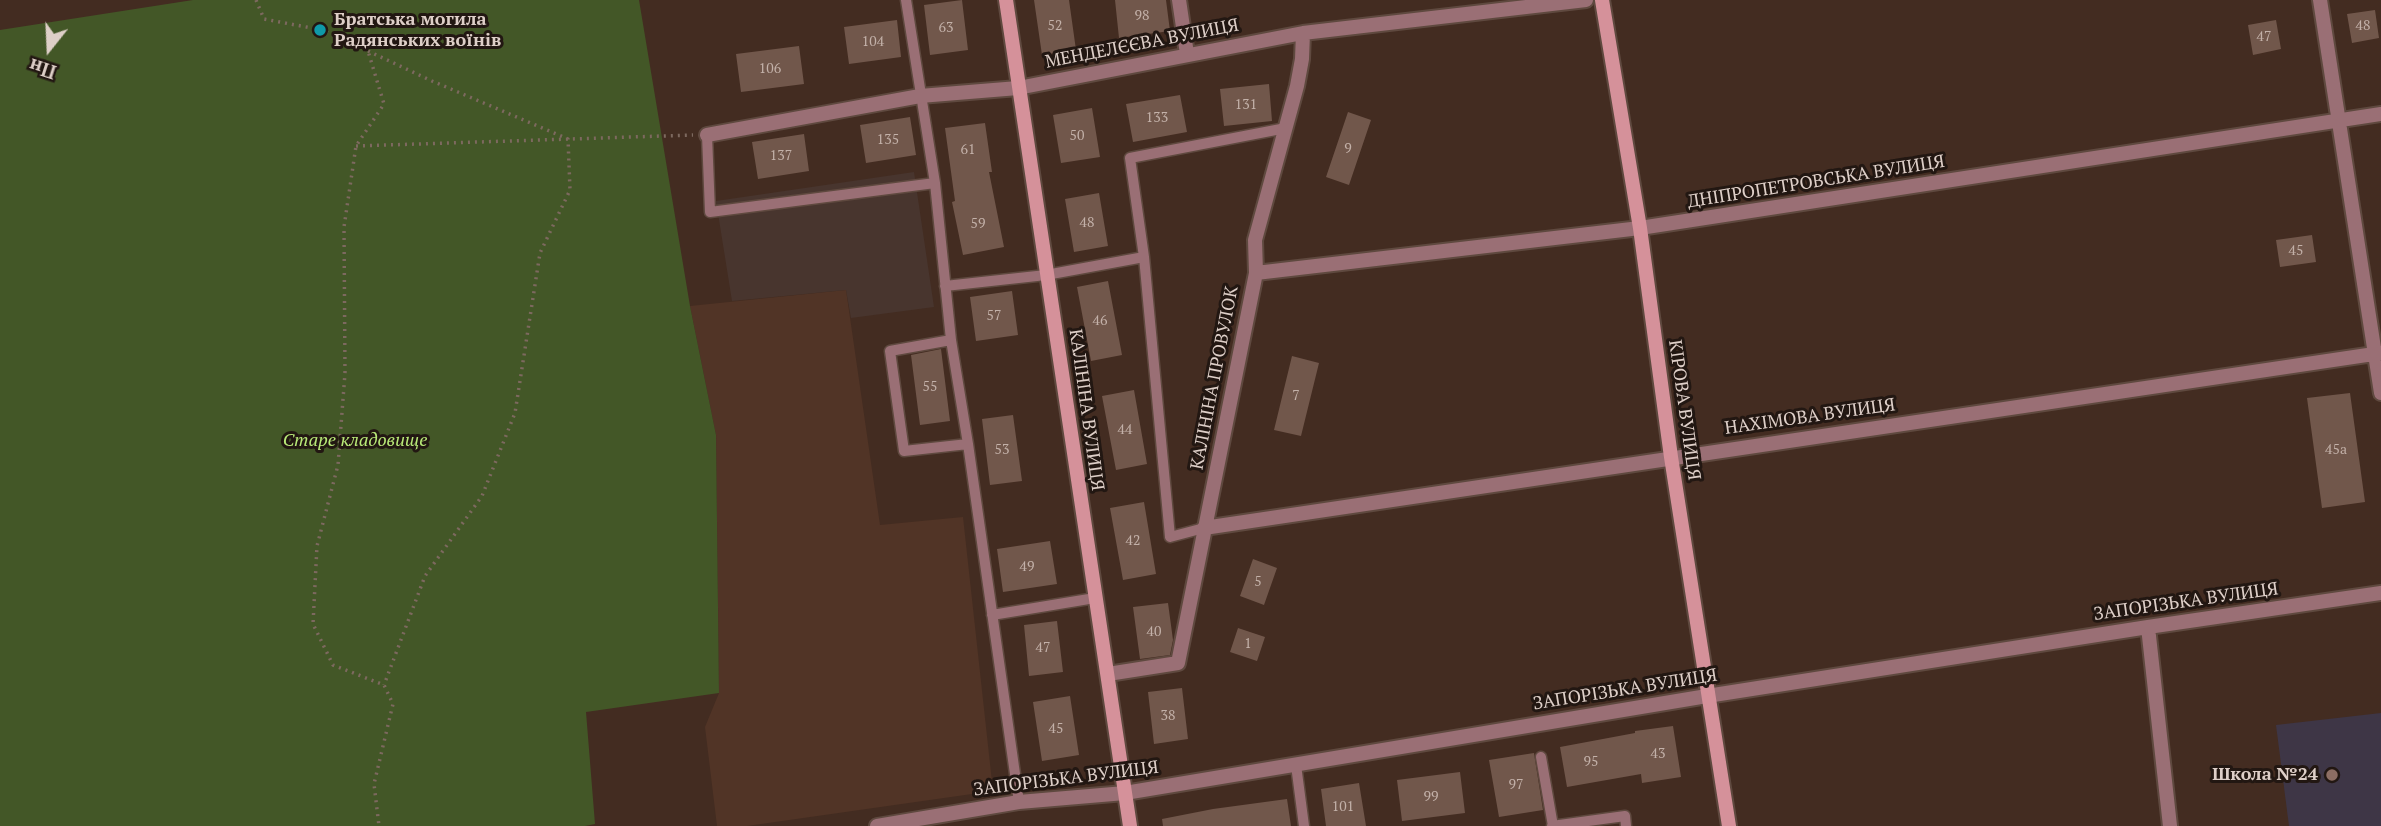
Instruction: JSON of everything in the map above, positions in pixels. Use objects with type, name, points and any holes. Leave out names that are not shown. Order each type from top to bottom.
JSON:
[{"type":"street","name":"КАЛІНІНА ВУЛИЦЯ","points":[[1006,0],[1130,826]]},
{"type":"street","points":[[1179,0],[1187,54]]},
{"type":"street","name":"МЕНДЕЛЄЄВА ВУЛИЦЯ","points":[[707,135],[920,96],[1018,88],[1303,33],[1586,0]]},
{"type":"street","name":"КІРОВА ВУЛИЦЯ","points":[[1602,0],[1640,228],[1671,457],[1729,826]]},
{"type":"street","points":[[2320,0],[2337,121],[2378,353],[2381,393]]},
{"type":"street","name":"КАЛІНІНА ПРОВУЛОК","points":[[1108,674],[1178,663],[1256,273],[1255,240],[1302,59],[1303,33]]},
{"type":"street","name":"ДНІПРОПЕТРОВСЬКА ВУЛИЦЯ","points":[[1256,273],[1640,228],[2381,114]]},
{"type":"street","name":"НАХІМОВА ВУЛИЦЯ","points":[[1204,527],[2378,353]]},
{"type":"street","name":"ЗАПОРІЗЬКА ВУЛИЦЯ","points":[[877,826],[1019,802],[1125,793],[1707,696],[2381,593]]},
{"type":"street","points":[[2148,627],[2170,826]]},
{"type":"lane","points":[[906,0],[935,183],[951,340],[1019,802]]},
{"type":"lane","points":[[1204,527],[1170,537],[1144,257],[1130,158],[1286,128]]},
{"type":"lane","points":[[707,135],[710,212],[935,183]]},
{"type":"lane","points":[[945,286],[1046,275],[1144,257]]},
{"type":"lane","points":[[951,340],[890,351],[904,451],[968,444]]},
{"type":"lane","points":[[992,615],[1095,598]]},
{"type":"lane","points":[[1541,757],[1553,826],[1625,816],[1626,826]]},
{"type":"lane","points":[[1296,765],[1304,826]]},
{"type":"path","points":[[256,0],[264,19],[322,30],[568,139]]},
{"type":"path","points":[[368,51],[384,104],[356,146],[344,227],[345,373],[338,465],[317,546],[313,624],[332,665],[384,685],[393,704],[374,784],[379,826]]},
{"type":"path","points":[[356,146],[707,135]]},
{"type":"path","points":[[384,685],[425,576],[482,496],[514,413],[540,253],[570,190],[568,139]]},
{"type":"shaded area","points":[[914,172],[934,307],[851,318],[846,290],[732,301],[716,201]]},
{"type":"shaded area","points":[[846,290],[880,525],[963,517],[993,791],[747,826],[717,826],[705,727],[719,693],[716,435],[690,306]]},
{"type":"shaded area","name":"Школа №24","points":[[2381,713],[2381,826],[2289,826],[2276,725]]},
{"type":"green space","name":"Старе кладовище","points":[[193,0],[639,0],[690,306],[716,435],[719,693],[586,712],[595,824],[0,826],[0,30]]},
{"type":"building","points":[[962,0],[968,50],[930,55],[924,5]]},
{"type":"building","points":[[1034,0],[1069,0],[1076,50],[1042,55]]},
{"type":"building","points":[[1115,0],[1166,0],[1170,31],[1119,38]]},
{"type":"building","points":[[2375,10],[2379,38],[2352,43],[2347,14]]},
{"type":"building","points":[[897,20],[901,57],[849,64],[844,27]]},
{"type":"building","points":[[2276,20],[2281,49],[2253,55],[2248,25]]},
{"type":"building","points":[[799,46],[804,84],[741,92],[736,54]]},
{"type":"building","points":[[1269,84],[1272,121],[1224,126],[1220,89]]},
{"type":"building","points":[[1180,95],[1187,132],[1133,142],[1126,104]]},
{"type":"building","points":[[1092,108],[1100,157],[1061,163],[1053,115]]},
{"type":"building","points":[[1348,112],[1371,120],[1349,185],[1326,177]]},
{"type":"building","points":[[910,117],[916,155],[866,163],[860,125]]},
{"type":"building","points":[[985,123],[992,172],[989,172],[1004,247],[963,255],[952,202],[955,201],[945,128]]},
{"type":"building","points":[[804,134],[809,171],[758,179],[752,142]]},
{"type":"building","points":[[1099,193],[1108,246],[1074,252],[1065,199]]},
{"type":"building","points":[[2312,235],[2316,262],[2280,267],[2276,240]]},
{"type":"building","points":[[1108,281],[1122,355],[1091,361],[1077,287]]},
{"type":"building","points":[[1012,291],[1018,335],[976,341],[970,297]]},
{"type":"building","points":[[941,349],[950,421],[920,425],[911,355]]},
{"type":"building","points":[[1292,356],[1319,363],[1301,436],[1274,430]]},
{"type":"building","points":[[1134,390],[1147,464],[1116,470],[1102,396]]},
{"type":"building","points":[[2350,393],[2365,502],[2322,508],[2307,398]]},
{"type":"building","points":[[1013,415],[1022,481],[990,485],[982,419]]},
{"type":"building","points":[[1144,502],[1156,574],[1123,580],[1110,508]]},
{"type":"building","points":[[1050,541],[1057,584],[1003,592],[997,549]]},
{"type":"building","points":[[1253,559],[1277,568],[1264,605],[1240,596]]},
{"type":"building","points":[[1168,603],[1173,640],[1170,655],[1140,659],[1133,607]]},
{"type":"building","points":[[1057,621],[1063,672],[1029,676],[1024,625]]},
{"type":"building","points":[[1238,628],[1265,637],[1257,661],[1230,652]]},
{"type":"building","points":[[1182,688],[1188,739],[1154,744],[1148,692]]},
{"type":"building","points":[[1070,696],[1079,755],[1042,761],[1033,702]]},
{"type":"building","points":[[1673,726],[1681,777],[1642,783],[1641,774],[1567,787],[1560,747]]},
{"type":"building","points":[[1534,753],[1543,810],[1499,817],[1489,760]]},
{"type":"building","points":[[1460,772],[1465,813],[1402,821],[1397,780]]},
{"type":"building","points":[[1359,783],[1366,826],[1326,826],[1321,789]]},
{"type":"building","points":[[1287,799],[1291,826],[1163,826],[1162,819]]},
{"type":"place","name":"Братська могила Радянських воїнів","points":[[320,30]]},
{"type":"place","name":"Школа №24","points":[[2332,775]]}]
